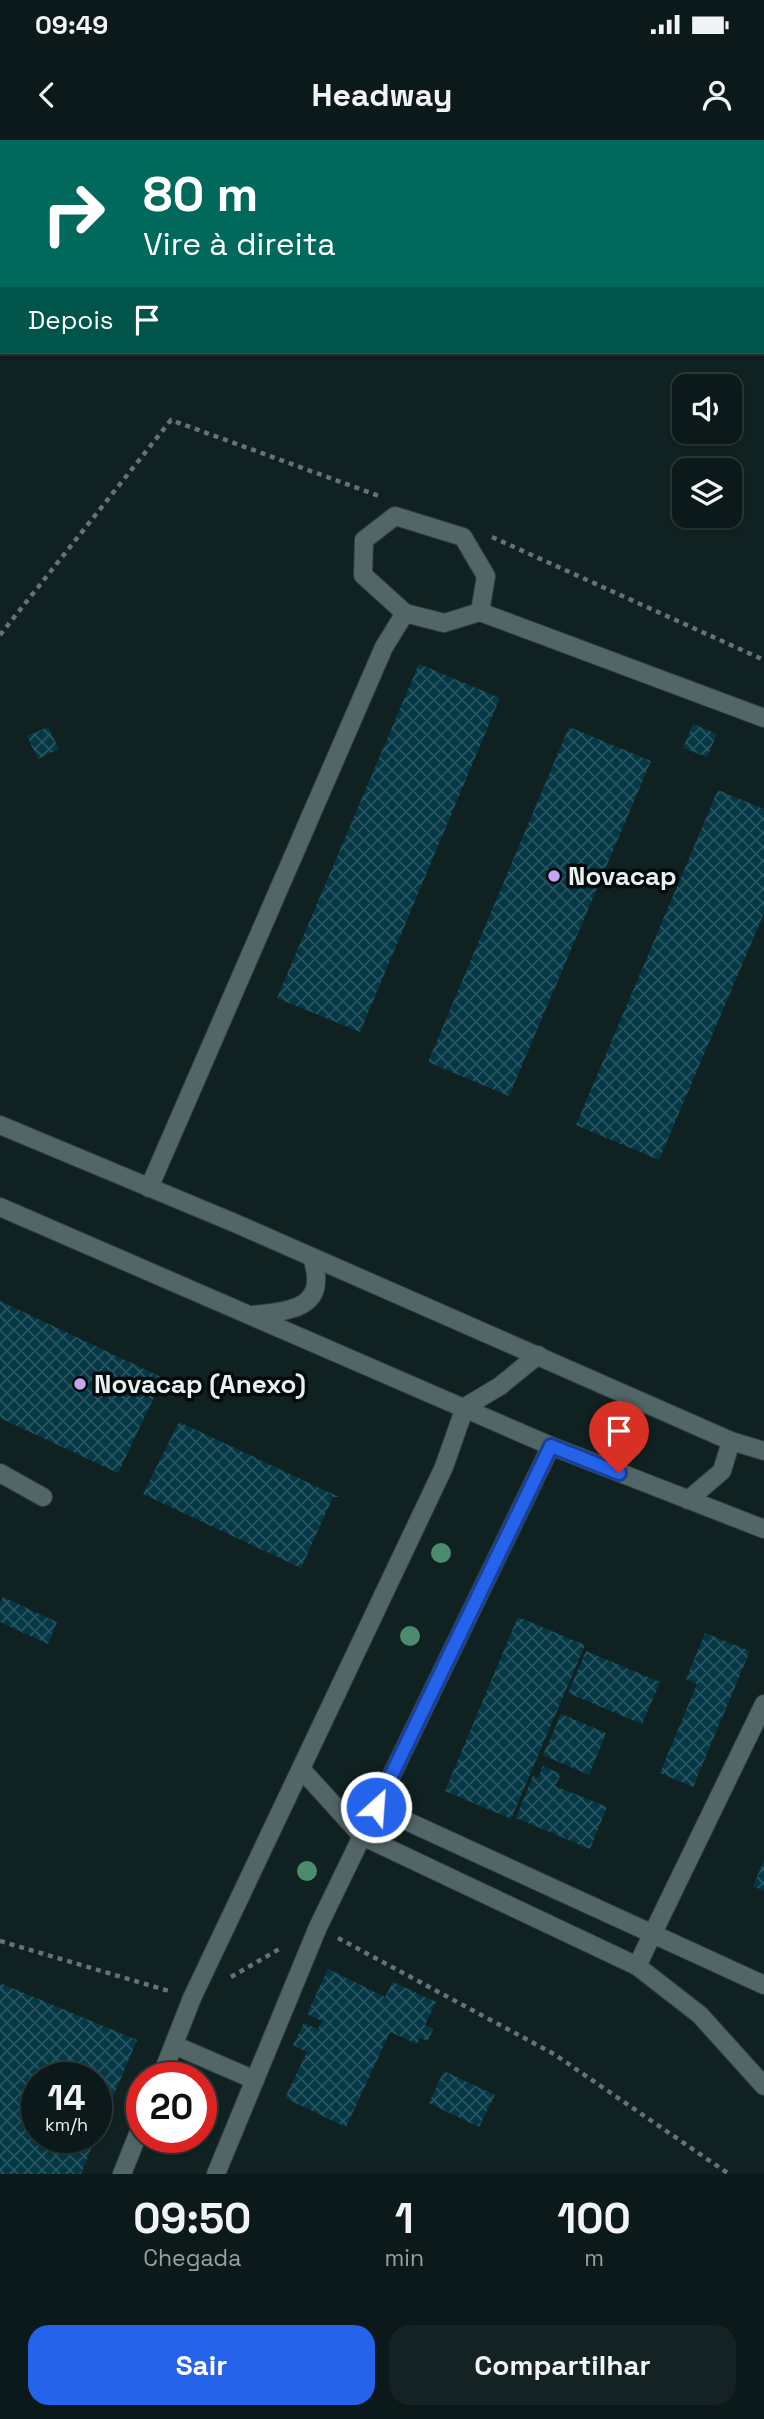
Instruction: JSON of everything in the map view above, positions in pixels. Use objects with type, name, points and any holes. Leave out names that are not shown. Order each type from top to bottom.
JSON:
[{"type":"lane","points":[[481,612],[486,576],[463,537],[395,516],[364,540],[363,575],[405,613],[444,623],[481,612],[764,718]]},
{"type":"lane","points":[[149,1188],[383,647],[405,613]]},
{"type":"lane","points":[[0,1125],[538,1355],[731,1441],[764,1451]]},
{"type":"lane","points":[[0,1207],[551,1446],[764,1529]]},
{"type":"lane","points":[[253,1315],[296,1308],[310,1299],[317,1284],[313,1259]]},
{"type":"lane","points":[[167,2062],[192,1998],[444,1467],[465,1407],[499,1386],[538,1355]]},
{"type":"lane","points":[[688,1500],[722,1471],[731,1441]]},
{"type":"lane","points":[[216,2174],[318,1927],[551,1446]]},
{"type":"lane","points":[[0,1473],[43,1497]]},
{"type":"lane","points":[[637,1966],[764,1704]]},
{"type":"lane","points":[[302,1770],[362,1836],[637,1966],[700,2015],[764,2086]]},
{"type":"lane","points":[[376,1807],[764,1985]]},
{"type":"lane","points":[[174,2045],[255,2080]]},
{"type":"lane","points":[[122,2174],[130,2153]]},
{"type":"path","points":[[0,1941],[192,1998],[318,1927],[554,2054],[729,2174]]},
{"type":"building","points":[[419,664],[500,698],[360,1032],[277,998]]},
{"type":"building","points":[[693,724],[717,734],[707,757],[683,748]]},
{"type":"building","points":[[48,727],[59,749],[38,759],[27,736]]},
{"type":"building","name":"Novacap","points":[[569,727],[651,761],[509,1096],[428,1062]]},
{"type":"building","points":[[718,790],[764,809],[764,913],[659,1160],[576,1125]]},
{"type":"building","name":"Novacap (Anexo)","points":[[0,1301],[163,1378],[118,1473],[0,1418]]},
{"type":"building","points":[[179,1422],[339,1497],[333,1497],[301,1568],[143,1494]]},
{"type":"building","points":[[3,1597],[57,1622],[48,1644],[0,1622],[0,1603]]},
{"type":"building","points":[[518,1617],[585,1645],[511,1819],[445,1791]]},
{"type":"building","points":[[705,1633],[750,1651],[693,1787],[660,1773],[697,1684],[686,1679]]},
{"type":"building","points":[[586,1651],[660,1682],[642,1724],[568,1693]]},
{"type":"building","points":[[561,1714],[606,1733],[589,1775],[543,1755]]},
{"type":"building","points":[[543,1766],[561,1774],[555,1786],[607,1807],[590,1849],[516,1818],[533,1776],[538,1778]]},
{"type":"building","points":[[764,1860],[764,1891],[753,1886]]},
{"type":"building","points":[[328,1969],[385,1997],[393,1982],[436,2002],[425,2025],[433,2029],[428,2041],[420,2038],[417,2044],[390,2032],[346,2127],[285,2098],[307,2052],[293,2045],[304,2023],[318,2029],[322,2021],[307,2014]]},
{"type":"building","points":[[0,1983],[137,2040],[112,2100],[112,2062],[21,2062],[21,2153],[90,2153],[81,2174],[0,2174]]},
{"type":"building","points":[[444,2071],[495,2095],[479,2127],[429,2103]]},
{"type":"place","name":"Novacap","points":[[554,876]]},
{"type":"place","name":"Novacap (Anexo)","points":[[80,1384]]},
{"type":"route","points":[[376,1807],[551,1446],[619,1473]]}]
